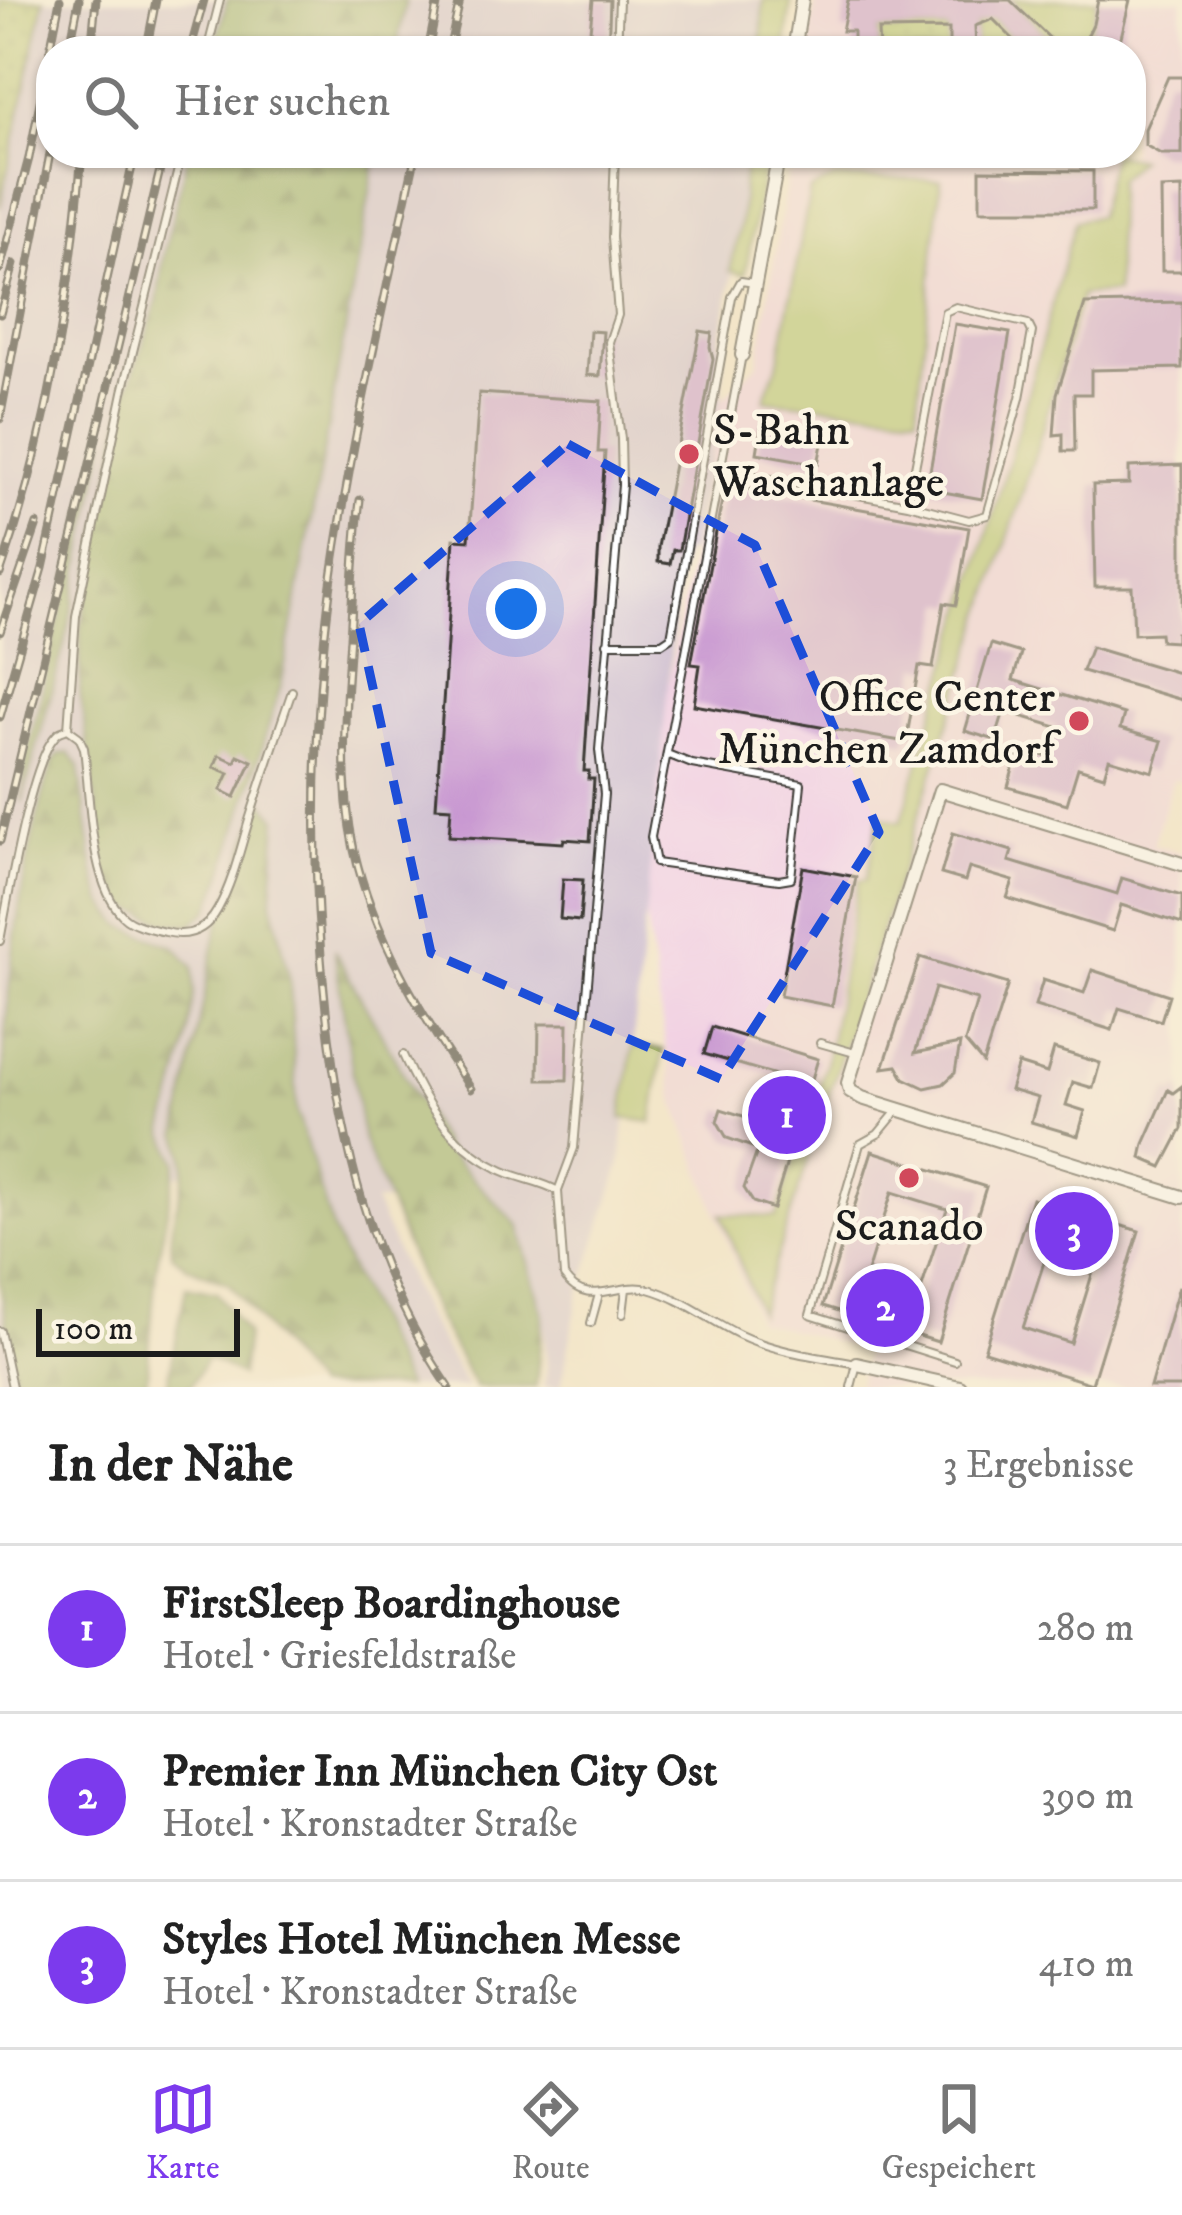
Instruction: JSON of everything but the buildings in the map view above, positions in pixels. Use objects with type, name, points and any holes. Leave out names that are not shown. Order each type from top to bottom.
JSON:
[{"type":"street","points":[[796,36],[802,0]]},
{"type":"street","points":[[742,355],[775,168]]},
{"type":"street","points":[[1182,864],[940,790],[848,1083],[850,1091],[862,1098],[1182,1197]]},
{"type":"street","points":[[857,1364],[960,1387]]},
{"type":"lane","points":[[212,36],[220,0]]},
{"type":"lane","points":[[618,36],[619,0]]},
{"type":"lane","points":[[68,729],[76,616],[123,392],[178,168]]},
{"type":"lane","points":[[614,168],[612,237],[618,315],[609,342],[622,485],[599,750],[604,794],[574,1148],[558,1191],[564,1276],[582,1293],[643,1287],[743,1337],[857,1364],[851,1387]]},
{"type":"lane","points":[[607,643],[662,643],[671,638],[733,297],[741,281],[755,283]]},
{"type":"lane","points":[[722,470],[969,520],[987,514],[1020,398],[1032,332],[1028,324],[956,307],[945,311],[908,504]]},
{"type":"lane","points":[[667,754],[692,764],[801,784],[790,878],[656,863],[651,837],[742,355]]},
{"type":"lane","points":[[68,729],[84,748],[92,826],[108,894],[124,918],[153,930],[188,935],[204,928],[231,880],[292,692]]},
{"type":"lane","points":[[0,941],[14,864],[40,771],[50,742],[68,729]]},
{"type":"lane","points":[[820,1042],[855,1053]]},
{"type":"lane","points":[[403,1055],[435,1116],[464,1145],[493,1167],[558,1191]]},
{"type":"lane","points":[[898,1109],[878,1134],[860,1144],[810,1315],[955,1360]]},
{"type":"lane","points":[[623,1314],[626,1289]]},
{"type":"lane","points":[[591,1323],[599,1294]]},
{"type":"lane","points":[[0,1331],[12,1387]]},
{"type":"highlighted area","points":[[568,444],[755,545],[879,832],[721,1079],[431,953],[359,624]]},
{"type":"shaded area","points":[[44,0],[772,0],[771,36],[36,36]]},
{"type":"shaded area","points":[[816,0],[1182,0],[1182,781],[1173,779],[1153,845],[1182,853],[1182,1387],[858,1387],[866,1350],[757,1321],[674,1099],[643,901],[649,783],[722,399],[758,364],[789,168],[1146,168],[1146,36],[810,36]]},
{"type":"shaded area","points":[[36,38],[36,168],[751,168],[720,345],[725,346],[722,399],[677,592],[621,1163],[578,1298],[561,1387],[544,1387],[543,1315],[517,1225],[501,1207],[374,1201],[423,1311],[467,1387],[406,1387],[333,1232],[324,1200],[311,1199],[285,1109],[160,1187],[139,1387],[0,1387],[0,207]]},
{"type":"green space","points":[[0,0],[44,0],[36,36],[0,207]]},
{"type":"green space","points":[[227,0],[406,0],[399,36],[218,36]]},
{"type":"green space","points":[[763,0],[791,0],[787,36],[762,36]]},
{"type":"green space","points":[[1010,0],[1098,0],[1087,36],[1047,36]]},
{"type":"green space","points":[[992,18],[1010,36],[975,36],[975,26]]},
{"type":"green space","points":[[949,29],[949,36],[878,36],[878,30]]},
{"type":"green space","points":[[184,168],[374,168],[282,682],[223,874],[209,910],[191,925],[165,922],[125,906],[106,875],[80,694],[80,630],[127,393],[157,302]]},
{"type":"green space","points":[[744,168],[764,168],[745,275],[730,271],[741,220]]},
{"type":"green space","points":[[1109,168],[1130,168],[1117,180],[1116,293],[1081,295],[1036,451],[759,1313],[721,1214],[776,1217],[826,1063],[859,880],[866,880],[880,816],[901,822],[1075,221],[1098,216]]},
{"type":"green space","points":[[835,178],[941,180],[917,415],[764,400],[779,360],[810,190]]},
{"type":"green space","points":[[102,439],[106,439],[67,635],[22,802],[25,762]]},
{"type":"green space","points":[[69,753],[79,766],[103,902],[122,926],[176,947],[193,967],[185,1053],[164,1131],[177,1162],[156,1268],[146,1387],[16,1387],[0,1282],[3,1085],[13,955],[35,826],[52,764],[59,754]]},
{"type":"green space","points":[[262,800],[277,818],[272,900],[290,980],[297,1111],[333,1232],[406,1387],[314,1387],[229,1284],[188,1267],[171,1254],[184,1167],[178,1134],[217,931]]},
{"type":"green space","points":[[334,950],[448,1153],[517,1224],[543,1315],[536,1387],[475,1387],[433,1311],[363,1140]]},
{"type":"green space","points":[[633,1046],[663,1050],[652,1122],[622,1118]]},
{"type":"green space","points":[[186,1287],[217,1293],[246,1334],[241,1376],[207,1358],[190,1387],[167,1387]]},
{"type":"railway","points":[[53,36],[60,0]]},
{"type":"railway","points":[[72,36],[79,0]]},
{"type":"railway","points":[[92,36],[96,0]]},
{"type":"railway","points":[[149,36],[156,0]]},
{"type":"railway","points":[[194,36],[204,0]]},
{"type":"railway","points":[[431,36],[438,0]]},
{"type":"railway","points":[[452,36],[460,0]]},
{"type":"railway","points":[[0,269],[36,122]]},
{"type":"railway","points":[[0,419],[47,168]]},
{"type":"railway","points":[[0,574],[44,418],[71,260],[80,168]]},
{"type":"railway","points":[[0,717],[43,568],[132,168]]},
{"type":"railway","points":[[0,841],[160,168]]},
{"type":"railway","points":[[413,168],[358,426],[330,591],[317,748],[316,853],[326,1010],[351,1158],[399,1300],[449,1387]]},
{"type":"railway","points":[[0,314],[14,264]]},
{"type":"railway","points":[[360,500],[344,744],[354,850],[386,944],[471,1089]]},
{"type":"railway","points":[[0,632],[37,524]]},
{"type":"place","name":"S-Bahn Waschanlage","points":[[689,454]]},
{"type":"place","name":"Office Center München Zamdorf","points":[[1079,721]]},
{"type":"place","name":"FirstSleep Boardinghouse","points":[[787,1115]]},
{"type":"place","name":"Scanado","points":[[909,1178]]},
{"type":"place","name":"Styles Hotel München Messe","points":[[1074,1231]]},
{"type":"place","name":"Premier Inn München City Ost","points":[[885,1308]]}]
